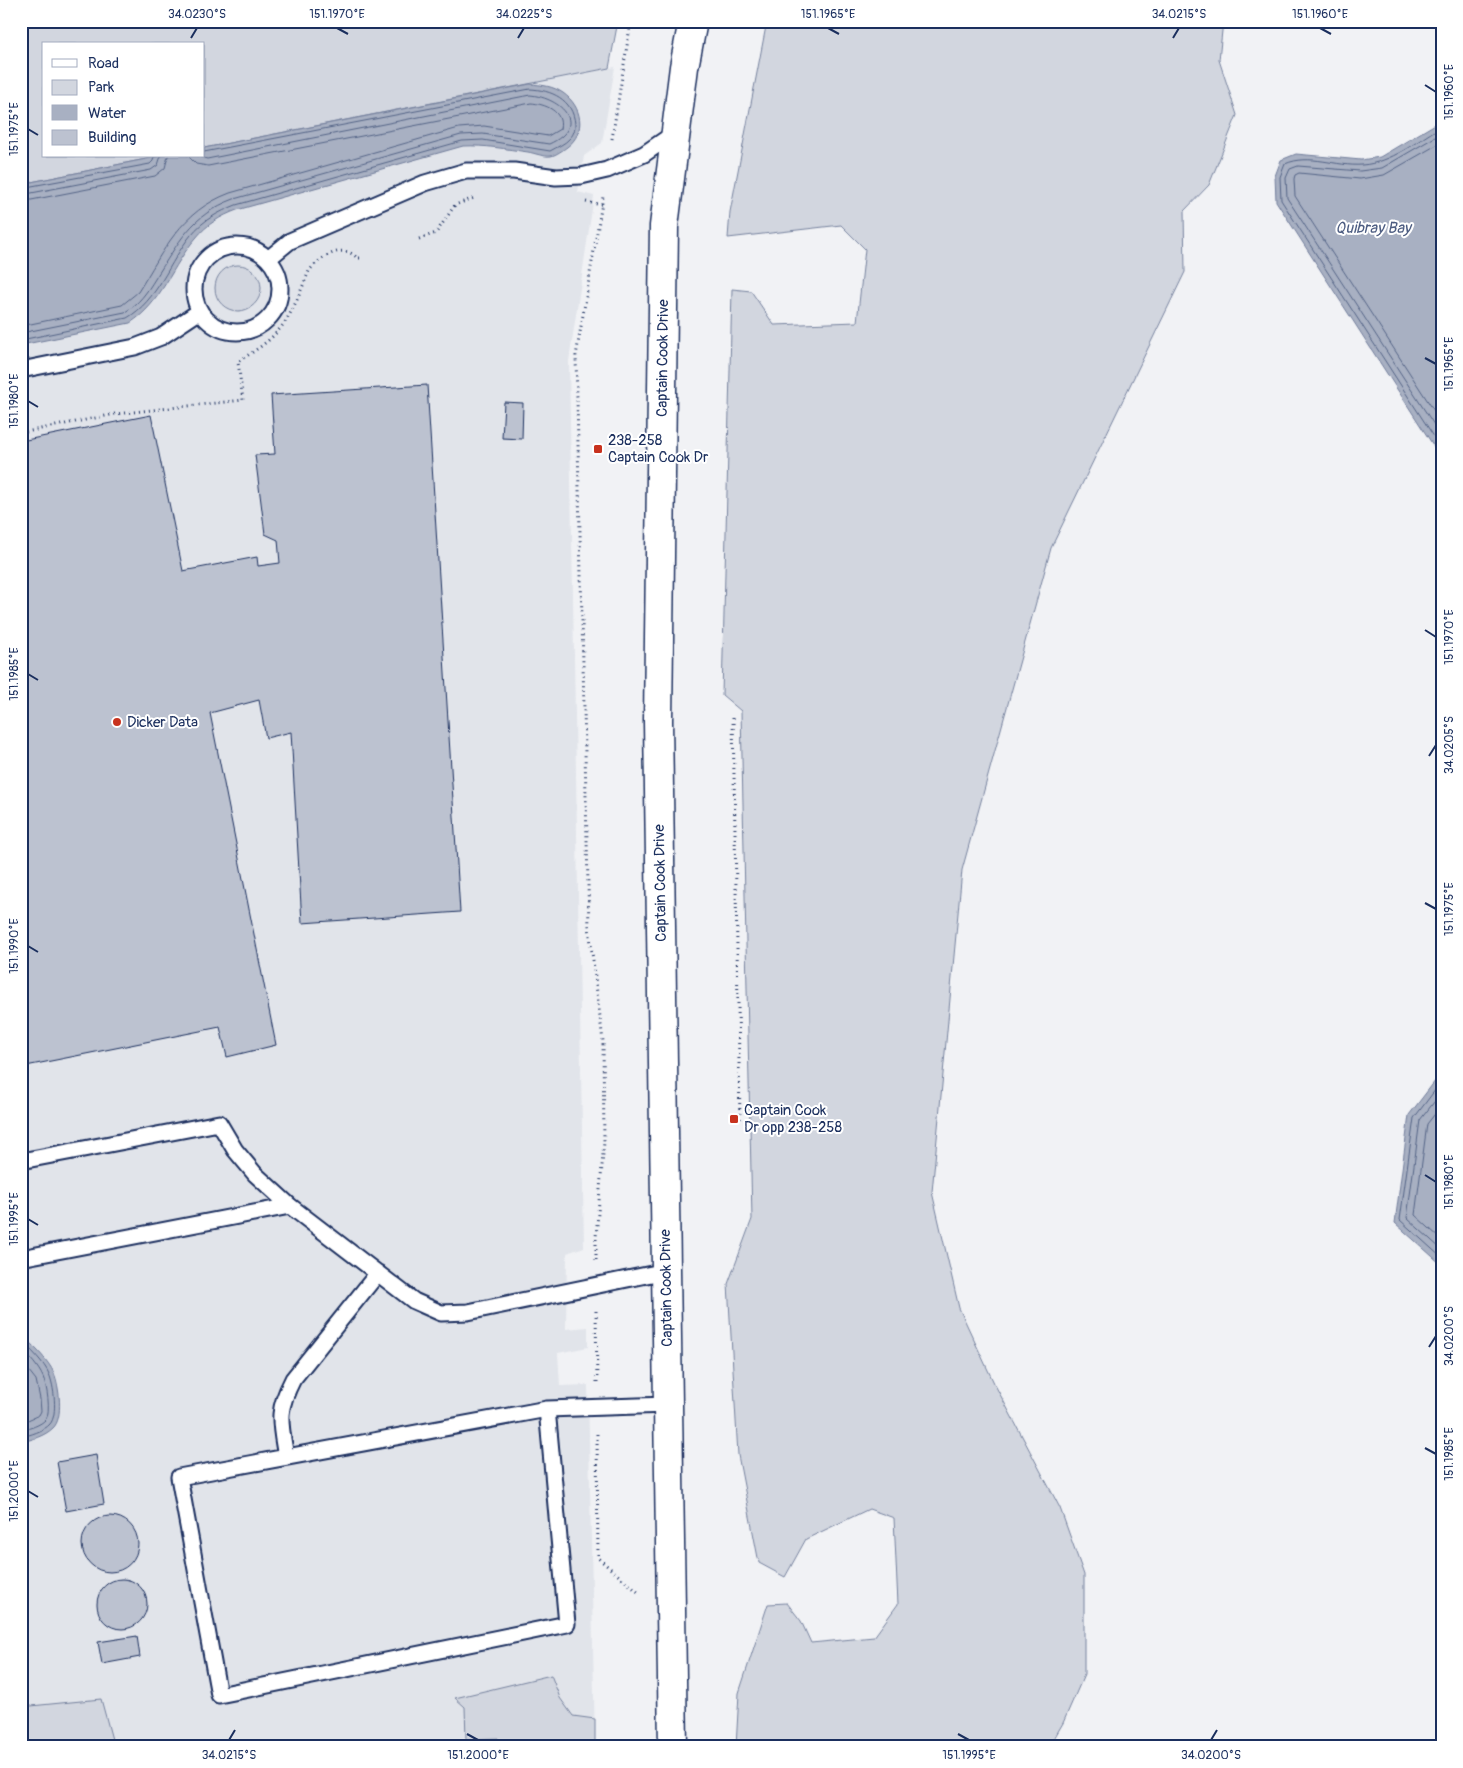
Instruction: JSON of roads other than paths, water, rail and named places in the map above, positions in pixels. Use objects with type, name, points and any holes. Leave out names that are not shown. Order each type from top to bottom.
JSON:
[{"type":"main road","name":"Captain Cook Drive","points":[[673,1747],[658,728],[664,226],[684,67],[693,21]]},
{"type":"lane","points":[[268,259],[290,241],[425,183],[466,171],[514,171],[556,177],[581,176],[607,170],[644,154],[676,132]]},
{"type":"lane","points":[[228,247],[247,247],[259,252],[268,259],[276,270],[280,282],[276,309],[268,320],[244,332],[231,332],[219,328],[208,321],[200,311],[195,293],[196,274],[211,254],[228,247]]},
{"type":"lane","points":[[21,370],[135,347],[161,337],[200,311]]},
{"type":"lane","points":[[21,1161],[219,1123],[235,1150],[255,1174],[290,1206],[414,1301],[441,1314],[468,1312],[666,1270]]},
{"type":"lane","points":[[21,1258],[290,1206]]},
{"type":"lane","points":[[286,1457],[280,1419],[283,1398],[293,1378],[378,1273]]},
{"type":"lane","points":[[546,1409],[567,1624],[219,1695],[179,1477],[546,1409],[668,1405]]},
{"type":"water","points":[[530,84],[547,86],[563,93],[574,105],[580,119],[580,127],[573,141],[557,154],[551,156],[479,146],[463,146],[237,210],[215,221],[200,233],[159,294],[141,315],[130,323],[21,345],[21,184],[151,158],[205,158],[205,148]]},
{"type":"water","name":"Quibray Bay","points":[[1442,120],[1442,459],[1276,201],[1275,176],[1281,160],[1296,154],[1361,160],[1380,157]]},
{"type":"water","points":[[1442,1072],[1442,1265],[1395,1223],[1409,1115]]},
{"type":"water","points":[[21,1335],[52,1368],[58,1385],[60,1401],[58,1417],[53,1428],[33,1439],[21,1442]]},
{"type":"place","name":"238-258 Captain Cook Dr","points":[[598,449]]},
{"type":"place","name":"Dicker Data","points":[[117,722]]},
{"type":"place","name":"Captain Cook Dr opp 238-258","points":[[734,1119]]}]
